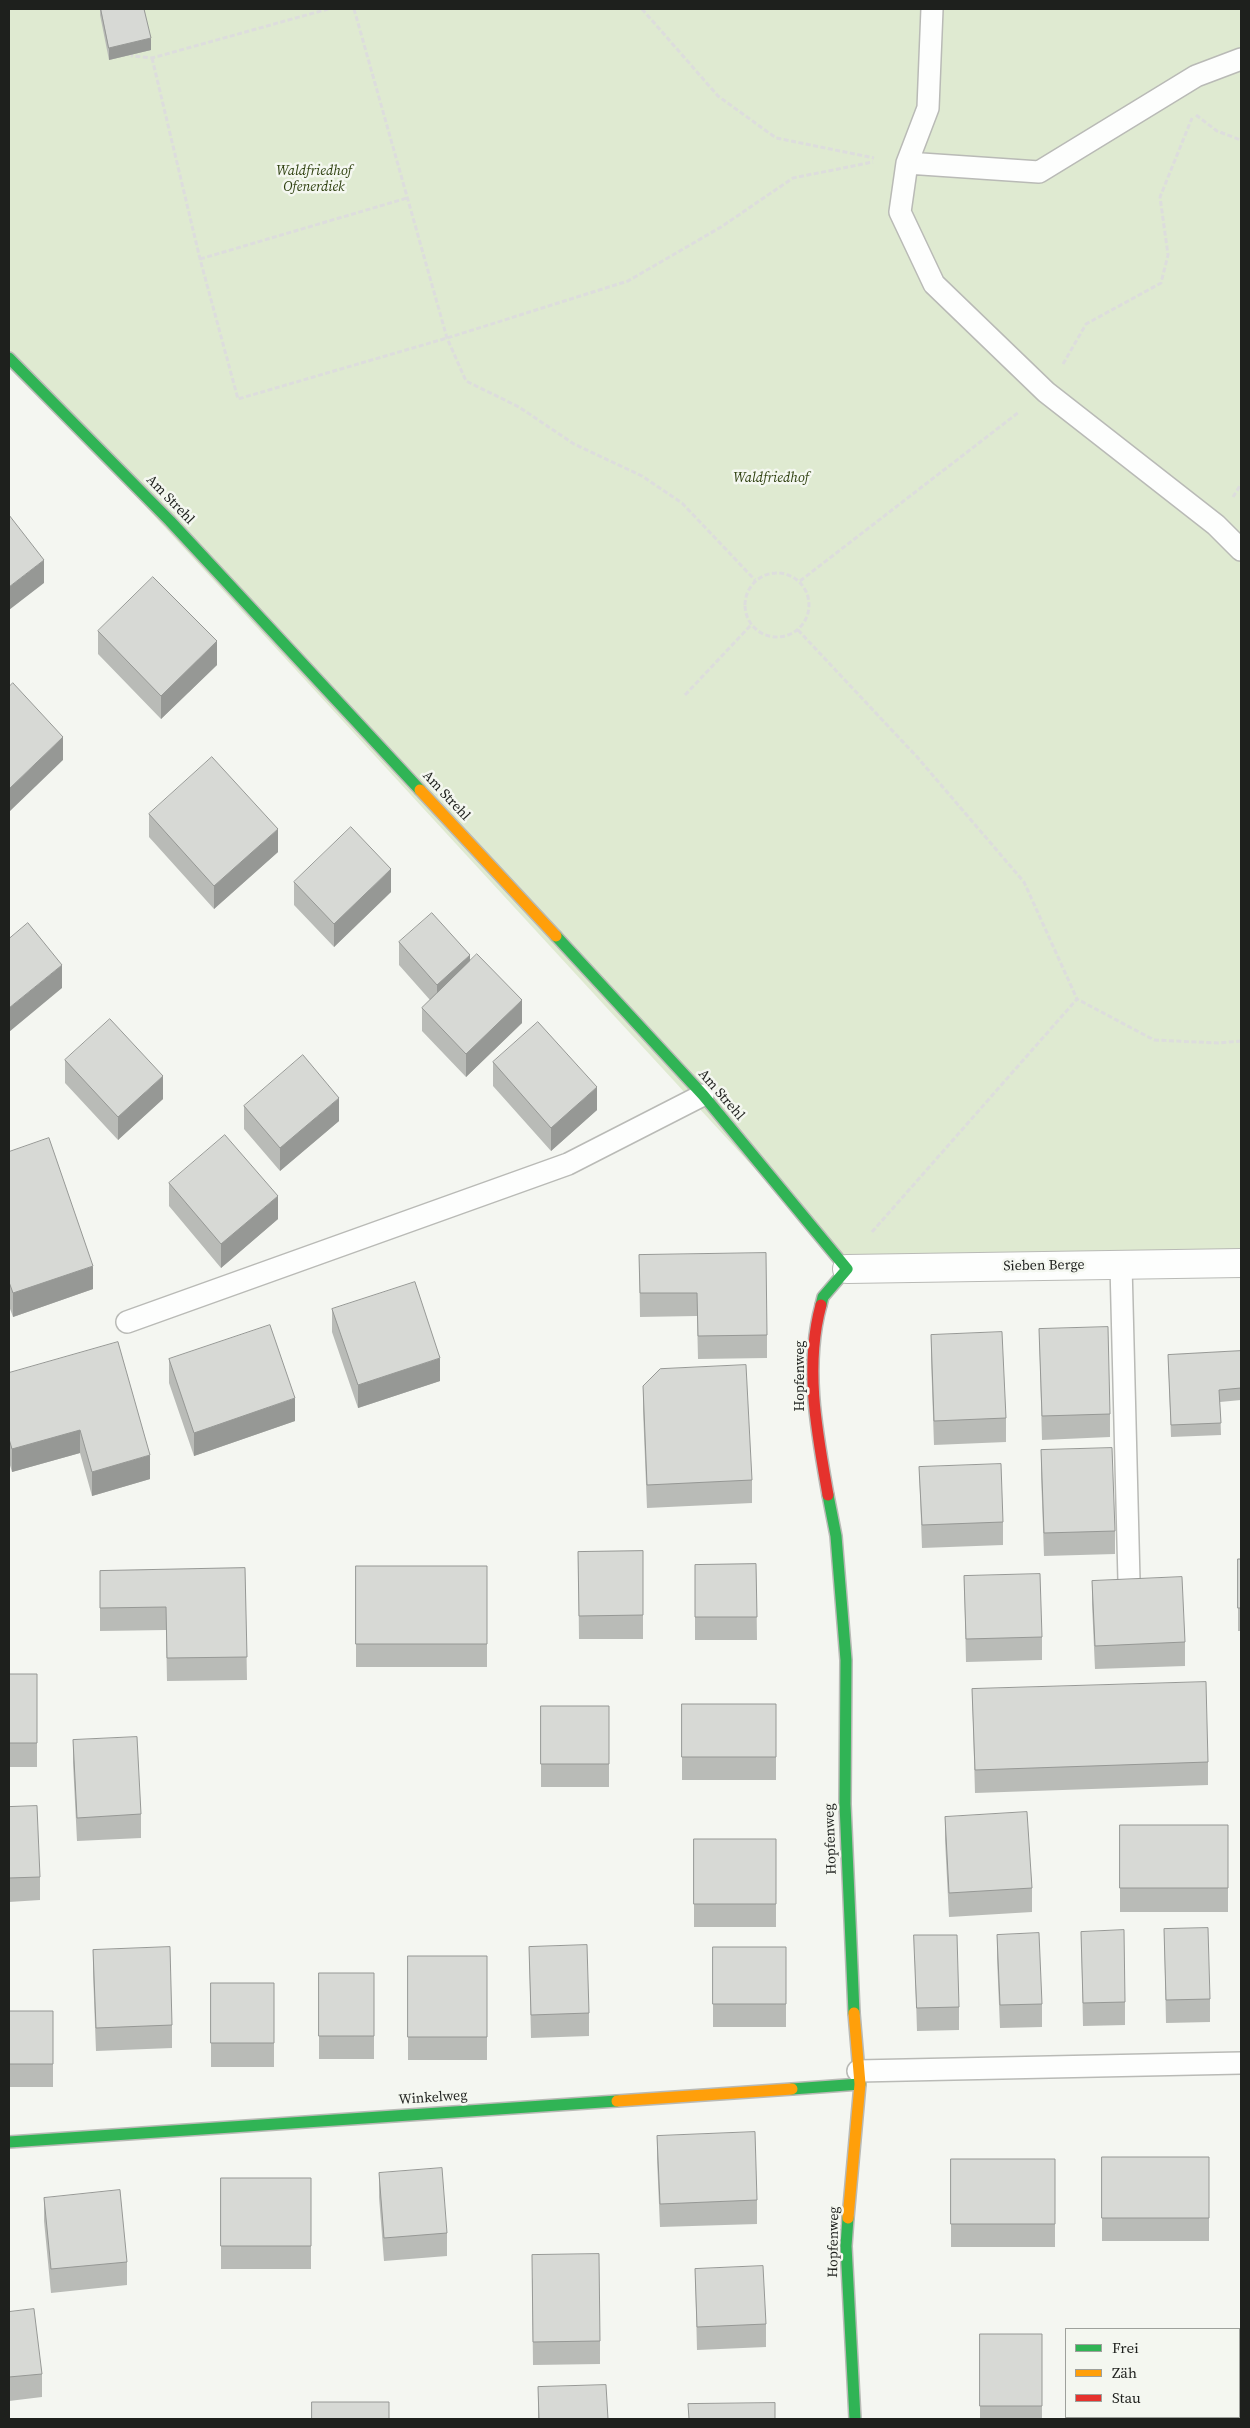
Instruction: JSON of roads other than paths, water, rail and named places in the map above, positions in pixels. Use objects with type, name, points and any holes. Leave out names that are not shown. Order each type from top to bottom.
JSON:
[{"type":"street","name":"Am Strehl","points":[[9,358],[170,521],[703,1096],[847,1269]]},
{"type":"street","name":"Sieben Berge","points":[[847,1269],[1241,1264]]},
{"type":"street","name":"Hopfenweg","points":[[847,1269],[823,1297],[815,1327],[814,1415],[836,1536],[846,1660],[845,1804],[853,2003],[859,2077],[846,2246],[855,2419]]},
{"type":"street","name":"Winkelweg","points":[[9,2142],[859,2077]]},
{"type":"lane","points":[[932,9],[928,108],[907,163],[900,212],[934,284],[1046,392],[1216,525],[1241,550]]},
{"type":"lane","points":[[907,163],[1039,172],[1196,76],[1241,59]]},
{"type":"lane","points":[[127,1322],[568,1164],[703,1096]]},
{"type":"lane","points":[[1120,1265],[1129,1581]]},
{"type":"lane","points":[[859,2077],[1241,2063]]},
{"type":"park label","name":"Waldfriedhof Ofenerdiek","points":[[314,180]]},
{"type":"park label","name":"Waldfriedhof","points":[[771,478]]}]
